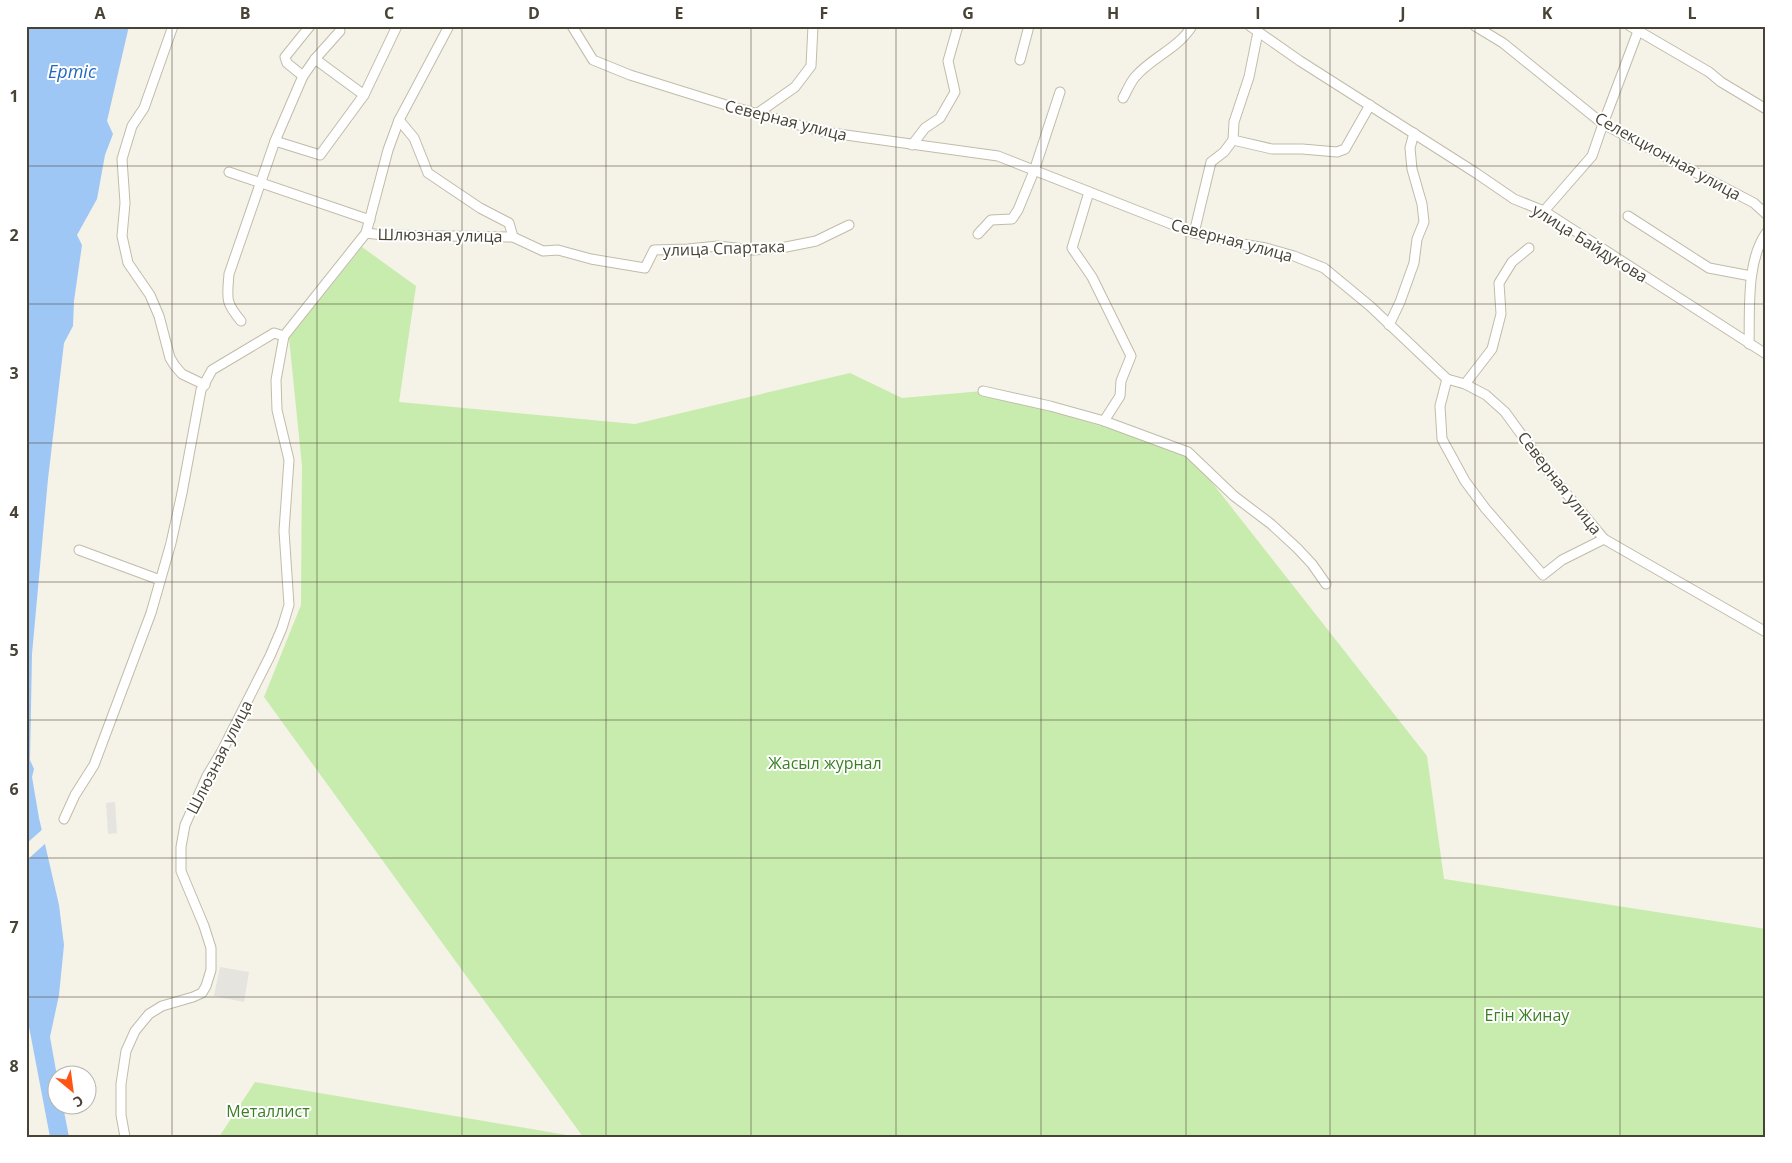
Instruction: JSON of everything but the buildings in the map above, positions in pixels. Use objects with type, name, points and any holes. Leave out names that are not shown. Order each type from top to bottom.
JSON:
[{"type":"street","points":[[172,26],[144,108],[132,126],[122,159],[125,203],[122,236],[128,263],[150,295],[159,316],[170,358],[182,374],[205,385]]},
{"type":"street","points":[[303,76],[287,63],[285,57],[310,26]]},
{"type":"street","points":[[275,141],[320,155],[364,95],[397,26]]},
{"type":"street","name":"Шлюзная улица","points":[[125,1137],[121,1115],[121,1084],[126,1051],[135,1031],[149,1014],[162,1006],[202,993],[210,970],[210,948],[204,926],[181,871],[181,847],[185,825],[207,776],[222,751],[270,656],[288,605],[284,531],[288,460],[277,410],[276,380],[284,336],[366,233],[388,150],[399,120],[450,26]]},
{"type":"street","name":"Северная улица","points":[[572,26],[593,60],[630,75],[726,105],[824,132],[998,156],[1194,233],[1266,248],[1294,256],[1324,268],[1370,306],[1447,379],[1465,384],[1486,395],[1505,412],[1551,475],[1604,539],[1766,632]]},
{"type":"street","points":[[758,113],[794,88],[811,66],[814,26]]},
{"type":"street","points":[[912,145],[925,128],[940,118],[955,92],[948,61],[958,26]]},
{"type":"street","points":[[1020,60],[1029,26]]},
{"type":"street","points":[[1123,98],[1135,78],[1179,43],[1192,26]]},
{"type":"street","name":"Селекционная улица","points":[[1475,26],[1504,43],[1602,124],[1754,203],[1766,214]]},
{"type":"street","points":[[241,321],[229,307],[227,296],[229,274],[275,141],[303,76],[340,28]]},
{"type":"street","points":[[1544,212],[1592,156],[1636,28],[1766,109]]},
{"type":"street","points":[[1194,233],[1211,162],[1224,152],[1234,140],[1234,122],[1249,77],[1254,29]]},
{"type":"street","name":"улица Байдукова","points":[[1254,29],[1300,61],[1514,199],[1544,212],[1766,354]]},
{"type":"street","points":[[315,59],[364,95]]},
{"type":"street","points":[[978,234],[991,220],[1012,219],[1018,210],[1034,170],[1060,92]]},
{"type":"street","points":[[1234,140],[1272,149],[1337,152],[1345,149],[1370,105]]},
{"type":"street","name":"улица Спартака","points":[[399,120],[414,138],[428,173],[480,208],[509,223],[513,237],[543,251],[558,250],[591,259],[645,268],[654,250],[718,246],[753,250],[781,248],[816,241],[849,225]]},
{"type":"street","points":[[1389,325],[1414,264],[1417,238],[1424,222],[1422,204],[1412,169],[1410,148],[1414,133]]},
{"type":"street","name":"Шлюзная улица","points":[[229,172],[370,220]]},
{"type":"street","points":[[1089,192],[1072,248],[1092,277],[1131,356],[1121,381],[1120,396],[1104,421]]},
{"type":"street","points":[[1628,216],[1709,268],[1751,276]]},
{"type":"street","name":"Шлюзная улица","points":[[366,233],[383,235],[513,237]]},
{"type":"street","points":[[1749,344],[1751,276],[1760,242],[1766,234]]},
{"type":"street","points":[[1465,384],[1492,349],[1501,314],[1499,283],[1512,262],[1529,248]]},
{"type":"street","points":[[64,819],[75,795],[94,765],[151,613],[181,502],[201,390],[212,370],[274,333],[284,336]]},
{"type":"street","points":[[1447,379],[1440,406],[1442,439],[1465,480],[1485,508],[1544,575],[1562,560],[1604,539]]},
{"type":"street","points":[[983,392],[1104,421],[1188,452],[1234,496],[1271,524],[1297,548],[1312,564],[1326,584]]},
{"type":"street","points":[[79,550],[160,580]]},
{"type":"green space","name":"Жасыл журнал","points":[[362,247],[416,286],[399,402],[635,424],[850,373],[902,398],[983,391],[1188,452],[1427,756],[1444,879],[1766,929],[1766,1137],[583,1137],[264,697],[301,605],[302,466],[289,338]]},
{"type":"green space","name":"Металлист","points":[[255,1082],[578,1137],[219,1137]]},
{"type":"shaded area","points":[[115,802],[117,833],[108,834],[106,803]]},
{"type":"shaded area","points":[[220,967],[249,972],[244,1002],[214,996]]},
{"type":"water","name":"Ертіс","points":[[26,26],[129,26],[107,121],[113,134],[105,155],[97,199],[77,235],[82,245],[74,301],[73,326],[64,343],[48,479],[32,654],[30,760],[34,769],[32,777],[39,818],[59,905],[64,945],[59,995],[50,1037],[55,1066],[48,1066],[48,1116],[65,1116],[69,1137],[50,1137],[26,1011]]},
{"type":"pier","points":[[44,828],[47,842],[26,861],[26,844]]},
{"type":"park label","name":"Егін Жинау","points":[[1527,1015]]}]
